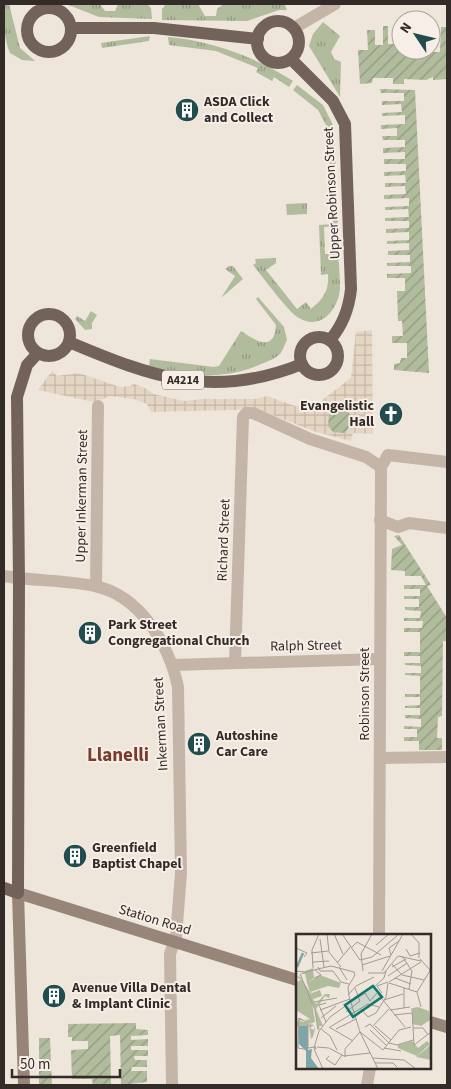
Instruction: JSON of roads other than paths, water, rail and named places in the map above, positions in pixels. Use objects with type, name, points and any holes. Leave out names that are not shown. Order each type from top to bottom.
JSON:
[{"type":"main road","points":[[33,8],[56,9],[68,18],[71,28],[69,39],[59,50],[52,53],[38,50],[32,46],[26,32],[33,8]]},
{"type":"main road","points":[[282,22],[294,28],[299,37],[299,47],[291,60],[279,63],[268,60],[259,51],[258,39],[260,33],[269,23],[282,22]]},
{"type":"main road","points":[[71,28],[154,28],[258,39]]},
{"type":"main road","name":"Upper Robinson Street","points":[[291,60],[333,101],[345,124],[351,289],[349,307],[339,330],[330,340]]},
{"type":"main road","points":[[54,315],[62,319],[69,328],[69,342],[60,352],[52,356],[38,353],[30,344],[29,328],[38,317],[54,315]]},
{"type":"main road","points":[[318,336],[330,340],[335,345],[338,356],[336,363],[328,372],[316,375],[308,372],[302,364],[300,350],[308,340],[318,336]]},
{"type":"main road","name":"A4214","points":[[69,342],[142,371],[204,383],[228,383],[255,379],[276,374],[302,364]]},
{"type":"main road","points":[[24,1085],[18,893],[19,579],[17,397],[27,366],[38,353]]},
{"type":"main road","name":"Station Road","points":[[4,888],[296,980]]},
{"type":"main road","points":[[431,1022],[447,1027]]},
{"type":"street","points":[[294,28],[335,4]]},
{"type":"street","name":"Upper Inkerman Street","points":[[96,586],[98,406]]},
{"type":"street","name":"Richard Street","points":[[235,663],[243,418],[246,413],[253,412],[310,439],[366,458],[381,467]]},
{"type":"street","name":"Robinson Street","points":[[379,934],[381,467],[388,455],[447,462]]},
{"type":"street","points":[[380,520],[398,527],[409,523],[447,528]]},
{"type":"street","name":"Inkerman Street","points":[[4,576],[96,586],[115,594],[141,613],[161,640],[173,665],[178,688],[181,873],[174,942],[170,954],[172,1085]]},
{"type":"street","name":"Ralph Street","points":[[173,665],[380,660]]},
{"type":"street","points":[[380,758],[447,757]]},
{"type":"street","points":[[367,1085],[370,1069]]},
{"type":"place","name":"ASDA Click and Collect","points":[[187,110]]},
{"type":"place","name":"Evangelistic Hall","points":[[391,414]]},
{"type":"place","name":"Park Street Congregational Church","points":[[90,633]]},
{"type":"place","name":"Autoshine Car Care","points":[[199,744]]},
{"type":"place","name":"Greenfield Baptist Chapel","points":[[75,856]]},
{"type":"place","name":"Avenue Villa Dental & Implant Clinic","points":[[54,996]]},
{"type":"district","name":"Llanelli","points":[[118,755]]}]
